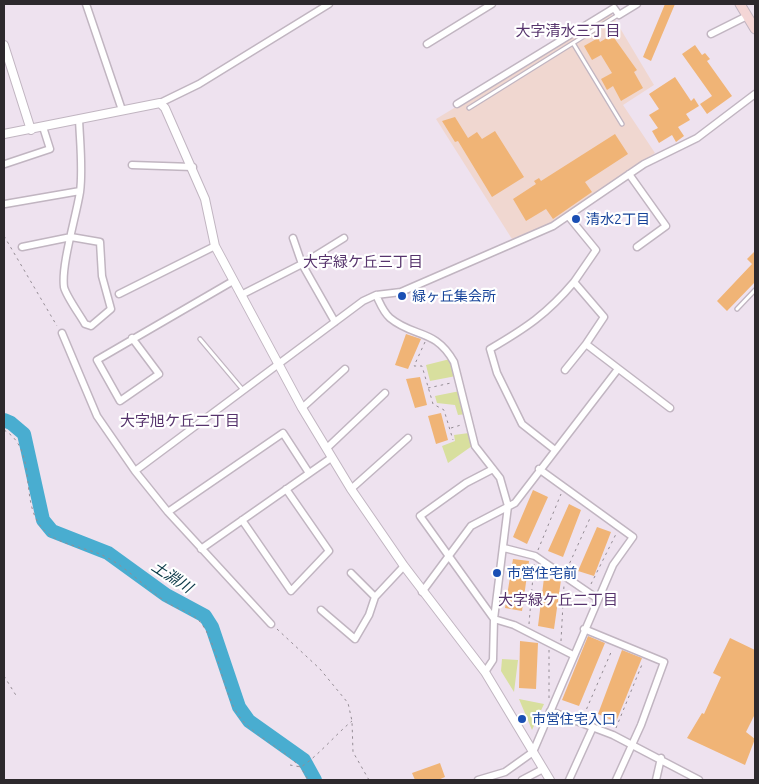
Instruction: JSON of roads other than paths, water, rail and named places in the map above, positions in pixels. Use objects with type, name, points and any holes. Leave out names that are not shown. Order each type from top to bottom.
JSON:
[{"type":"main road","points":[[740,4],[755,29]]},
{"type":"street","points":[[86,4],[122,110]]},
{"type":"street","points":[[4,134],[160,103],[199,84],[329,4]]},
{"type":"street","points":[[427,44],[492,4]]},
{"type":"street","points":[[457,104],[614,8],[619,15],[637,4]]},
{"type":"street","points":[[711,34],[747,16]]},
{"type":"street","points":[[4,46],[30,130]]},
{"type":"street","points":[[136,471],[363,301],[376,295],[400,292],[553,226],[629,174],[697,138],[755,94]]},
{"type":"street","points":[[160,103],[165,108],[193,167],[205,199],[215,246],[302,408],[351,489],[422,592],[485,672],[550,780]]},
{"type":"street","points":[[22,247],[71,237],[100,242],[102,276],[111,309],[91,326],[86,324],[64,288],[71,237],[80,191],[80,120]]},
{"type":"street","points":[[5,164],[50,149],[43,127]]},
{"type":"street","points":[[132,165],[193,167]]},
{"type":"street","points":[[629,174],[666,226],[637,247]]},
{"type":"street","points":[[5,204],[80,191]]},
{"type":"street","points":[[555,450],[522,424],[497,373],[490,350],[534,323],[555,305],[596,250],[569,216]]},
{"type":"street","points":[[293,238],[302,264],[336,322]]},
{"type":"street","points":[[241,295],[302,264],[344,238]]},
{"type":"street","points":[[119,294],[215,246]]},
{"type":"street","points":[[132,338],[159,374],[120,401],[98,360],[132,338],[233,281]]},
{"type":"street","points":[[565,370],[604,318],[574,282]]},
{"type":"street","points":[[376,295],[382,309],[391,319],[428,335],[449,352],[454,362],[475,446],[493,469],[504,488],[508,506],[494,619],[493,660],[485,672]]},
{"type":"street","points":[[62,333],[97,416],[136,471],[168,512],[271,624]]},
{"type":"street","points":[[586,344],[670,408]]},
{"type":"street","points":[[302,408],[345,369]]},
{"type":"street","points":[[422,592],[471,526],[515,503],[539,469],[618,369]]},
{"type":"street","points":[[327,448],[385,393]]},
{"type":"street","points":[[168,512],[283,432],[309,473]]},
{"type":"street","points":[[351,489],[408,438]]},
{"type":"street","points":[[201,549],[332,458]]},
{"type":"street","points":[[493,469],[466,482],[420,516],[494,619],[528,631],[549,645],[573,655]]},
{"type":"street","points":[[478,780],[505,772],[533,752],[613,565],[633,537],[539,469]]},
{"type":"street","points":[[242,520],[291,592],[329,551],[286,489]]},
{"type":"street","points":[[504,548],[535,556],[598,599]]},
{"type":"street","points":[[321,610],[355,639],[369,615],[375,597],[404,566]]},
{"type":"street","points":[[351,573],[375,597]]},
{"type":"street","points":[[584,629],[664,662],[632,745],[616,780]]},
{"type":"street","points":[[550,711],[613,735],[661,758],[699,780]]},
{"type":"street","points":[[569,780],[593,727]]},
{"type":"street","points":[[656,780],[661,758]]},
{"type":"street","points":[[522,780],[543,769]]},
{"type":"lane","points":[[469,108],[619,15]]},
{"type":"lane","points":[[573,43],[622,124]]},
{"type":"lane","points":[[737,309],[755,290]]},
{"type":"lane","points":[[200,339],[243,390]]},
{"type":"waterway","name":"土淵川","points":[[4,420],[11,423],[24,434],[43,520],[52,531],[108,553],[166,595],[205,616],[212,627],[239,707],[249,721],[304,760],[315,780]]},
{"type":"place","name":"清水2丁目","points":[[576,219]]},
{"type":"place","name":"緑ヶ丘集会所","points":[[402,296]]},
{"type":"place","name":"市営住宅前","points":[[497,573]]},
{"type":"place","name":"市営住宅入口","points":[[522,719]]},
{"type":"district","name":"大字清水三丁目","points":[[568,31]]},
{"type":"district","name":"大字緑ケ丘三丁目","points":[[363,262]]},
{"type":"district","name":"大字旭ケ丘二丁目","points":[[180,421]]},
{"type":"district","name":"大字緑ケ丘二丁目","points":[[558,600]]}]
